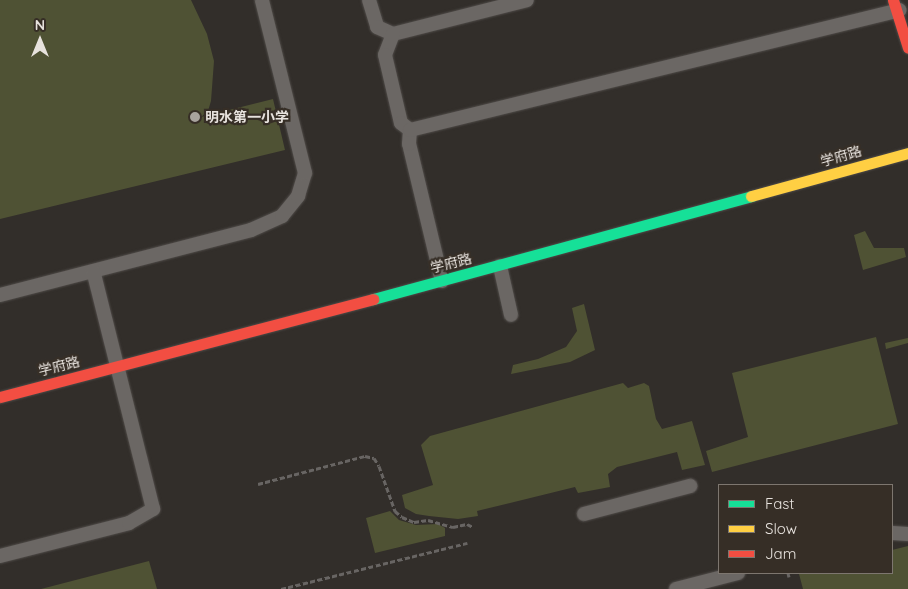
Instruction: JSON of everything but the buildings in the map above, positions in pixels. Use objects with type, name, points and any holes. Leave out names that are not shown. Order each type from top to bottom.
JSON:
[{"type":"street","points":[[897,7],[908,48]]},
{"type":"street","name":"学府路","points":[[0,397],[500,266],[908,153]]},
{"type":"lane","points":[[0,295],[251,230],[282,216],[298,196],[305,173],[262,0]]},
{"type":"lane","points":[[369,0],[377,27],[393,34],[527,0]]},
{"type":"lane","points":[[410,130],[897,7]]},
{"type":"lane","points":[[393,34],[385,54],[401,123],[410,130]]},
{"type":"lane","points":[[410,130],[409,144],[442,281]]},
{"type":"lane","points":[[500,266],[511,315]]},
{"type":"lane","points":[[0,556],[129,523],[153,509],[92,271]]},
{"type":"lane","points":[[584,514],[690,486]]},
{"type":"lane","points":[[893,533],[908,534]]},
{"type":"lane","points":[[676,589],[734,574]]},
{"type":"path","points":[[258,484],[365,456],[374,458],[379,466],[395,511],[402,517],[414,522],[428,520],[453,527],[466,524],[473,527]]},
{"type":"path","points":[[281,589],[467,543]]},
{"type":"green space","points":[[0,0],[191,0],[207,34],[214,61],[211,101],[208,111],[201,117],[273,99],[285,150],[0,219]]},
{"type":"green space","points":[[865,231],[874,248],[904,248],[906,257],[863,270],[854,235]]},
{"type":"green space","points":[[584,304],[595,350],[570,362],[511,374],[513,365],[538,359],[566,347],[577,331],[572,308]]},
{"type":"green space","points":[[876,337],[898,424],[712,472],[706,451],[748,437],[732,373]]},
{"type":"green space","points":[[908,338],[908,343],[886,349],[885,343]]},
{"type":"green space","points":[[623,383],[628,388],[644,383],[649,386],[656,419],[662,429],[692,421],[705,465],[682,470],[677,452],[617,467],[608,474],[610,487],[578,493],[575,487],[477,511],[478,516],[458,519],[416,514],[405,508],[402,495],[433,485],[421,445],[430,436]]},
{"type":"green space","points":[[390,511],[399,520],[416,525],[438,524],[445,528],[445,536],[375,553],[366,518]]},
{"type":"green space","points":[[908,546],[908,589],[803,589],[799,574],[893,574],[893,550]]},
{"type":"green space","points":[[149,561],[157,589],[41,589]]},
{"type":"traffic: fast","points":[[373,299],[751,196]]},
{"type":"traffic: slow","points":[[751,196],[908,153]]},
{"type":"traffic: jam","points":[[893,0],[908,48]]},
{"type":"traffic: jam","points":[[0,397],[373,299]]},
{"type":"place","name":"明水第一小学","points":[[195,117]]}]
